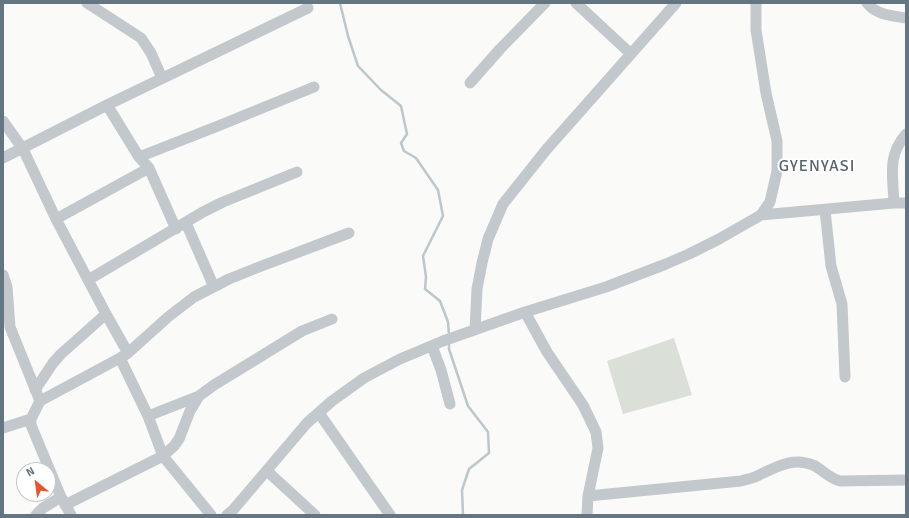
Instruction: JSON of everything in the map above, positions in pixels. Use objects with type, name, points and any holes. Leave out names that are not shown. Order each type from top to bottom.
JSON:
[{"type":"street","points":[[87,3],[140,38],[151,53],[162,78]]},
{"type":"street","points":[[470,83],[500,49],[545,3]]},
{"type":"street","points":[[576,3],[631,54]]},
{"type":"street","points":[[475,330],[477,289],[482,263],[488,239],[503,204],[546,150],[676,3]]},
{"type":"street","points":[[756,3],[756,30],[766,93],[777,141],[777,171],[770,202],[761,215]]},
{"type":"street","points":[[867,3],[880,13],[906,18]]},
{"type":"street","points":[[3,158],[107,105],[308,8]]},
{"type":"street","points":[[139,157],[314,87]]},
{"type":"street","points":[[107,105],[139,157],[149,168],[176,229]]},
{"type":"street","points":[[3,121],[23,149],[56,219],[106,314],[163,456],[211,515]]},
{"type":"street","points":[[227,515],[267,471],[292,440],[332,401],[364,378],[400,358],[454,337],[525,312],[606,287],[666,264],[701,248],[761,215],[903,203],[892,160],[899,142],[906,134]]},
{"type":"street","points":[[56,219],[149,168]]},
{"type":"street","points":[[88,280],[203,212],[223,202],[297,172]]},
{"type":"street","points":[[825,210],[831,266],[842,304],[845,377]]},
{"type":"street","points":[[186,223],[214,287]]},
{"type":"street","points":[[71,515],[63,501],[31,425],[31,419],[40,401],[124,356],[168,316],[194,297],[259,266],[349,233]]},
{"type":"street","points":[[3,275],[7,287],[10,327],[40,401]]},
{"type":"street","points":[[525,312],[547,352],[583,405],[596,432],[598,448],[588,496],[586,515]]},
{"type":"street","points":[[35,390],[57,358],[106,314]]},
{"type":"street","points":[[148,416],[199,396],[302,331],[332,319]]},
{"type":"street","points":[[432,346],[450,404]]},
{"type":"street","points":[[36,515],[43,508],[63,501],[163,456],[174,446],[190,411],[199,396]]},
{"type":"street","points":[[319,413],[390,515]]},
{"type":"street","points":[[3,428],[31,419]]},
{"type":"street","points":[[588,496],[741,481],[754,478],[775,467],[789,462],[801,462],[813,465],[831,478],[840,481],[906,480]]},
{"type":"street","points":[[267,471],[315,515]]},
{"type":"shaded area","points":[[674,338],[692,395],[623,414],[607,361]]},
{"type":"waterway","points":[[340,3],[348,36],[358,66],[381,90],[401,106],[407,134],[401,143],[404,151],[416,158],[438,190],[443,216],[423,256],[426,277],[425,289],[440,301],[448,322],[449,335]]},
{"type":"waterway","points":[[449,342],[449,349],[468,406],[488,432],[489,453],[469,469],[462,490],[463,515]]},
{"type":"district","name":"GYENYASI","points":[[817,167]]}]
